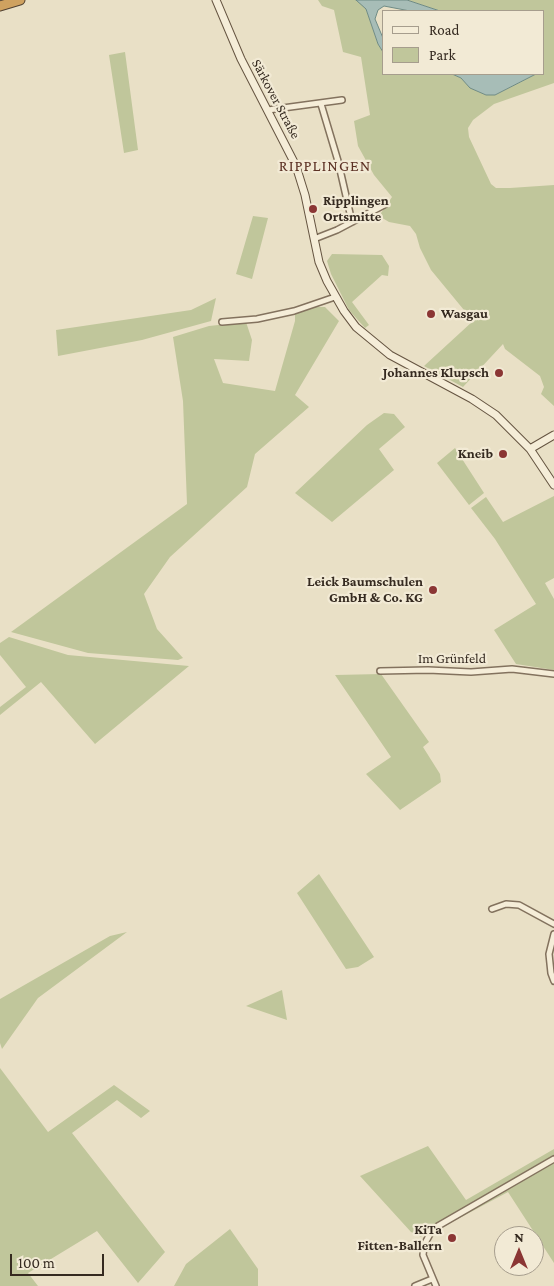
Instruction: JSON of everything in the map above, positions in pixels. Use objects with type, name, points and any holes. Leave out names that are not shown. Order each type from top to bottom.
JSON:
[{"type":"highway","points":[[0,6],[20,0]]},
{"type":"main road","name":"Särkover Straße","points":[[217,3],[241,59],[301,179],[319,262],[334,297],[356,327],[369,340],[408,366],[486,408],[507,424],[530,449],[554,485]]},
{"type":"main road","points":[[530,449],[554,435]]},
{"type":"street","points":[[268,110],[342,100]]},
{"type":"street","points":[[321,104],[338,161],[352,222]]},
{"type":"street","points":[[314,239],[386,204]]},
{"type":"street","points":[[222,322],[281,314],[334,297]]},
{"type":"street","name":"Im Grünfeld","points":[[380,671],[428,670],[462,672],[512,669],[554,674]]},
{"type":"street","points":[[492,909],[506,904],[519,905],[554,924]]},
{"type":"street","points":[[554,934],[550,946],[549,962],[554,982]]},
{"type":"street","points":[[436,1286],[423,1255],[424,1245],[430,1234],[438,1226],[554,1159]]},
{"type":"street","points":[[415,1286],[432,1279]]},
{"type":"green space","points":[[318,0],[356,0],[362,4],[366,9],[382,50],[382,75],[454,75],[461,78],[471,88],[486,95],[495,95],[534,75],[544,75],[544,10],[437,10],[407,0],[554,0],[554,83],[494,104],[473,120],[468,128],[469,137],[491,184],[496,188],[554,185],[554,406],[541,394],[544,387],[540,376],[505,349],[503,344],[463,387],[424,366],[473,321],[431,270],[420,248],[416,234],[410,226],[389,222],[379,216],[392,197],[374,175],[358,146],[354,121],[370,115],[361,57],[343,52],[334,10],[322,6]]},
{"type":"green space","points":[[125,52],[138,150],[124,153],[109,55]]},
{"type":"green space","points":[[253,216],[268,218],[252,279],[236,274]]},
{"type":"green space","points":[[332,254],[382,255],[389,266],[388,276],[382,275],[352,302],[369,325],[365,328],[349,310],[331,274],[327,261]]},
{"type":"green space","points":[[216,298],[211,321],[142,340],[58,356],[56,330],[191,310]]},
{"type":"green space","points":[[314,307],[325,307],[339,321],[295,395],[309,407],[255,454],[247,487],[170,557],[144,594],[157,629],[183,658],[178,660],[88,653],[11,632],[187,504],[183,401],[173,337],[209,326],[246,322],[252,340],[249,361],[214,359],[223,383],[275,391],[295,321],[295,313]]},
{"type":"green space","points":[[384,413],[394,414],[405,427],[379,449],[394,470],[332,522],[295,493],[367,425]]},
{"type":"green space","points":[[455,448],[484,493],[469,505],[437,463]]},
{"type":"green space","points":[[554,496],[554,578],[545,583],[554,599],[554,670],[516,664],[494,630],[536,604],[495,539],[471,508],[486,497],[503,522]]},
{"type":"green space","points":[[9,637],[68,655],[189,666],[95,744],[41,682],[0,715],[0,707],[26,687],[0,655],[0,643]]},
{"type":"green space","points":[[381,674],[429,742],[423,747],[440,774],[441,782],[400,810],[366,774],[391,757],[335,675]]},
{"type":"green space","points":[[319,874],[374,957],[358,967],[346,969],[297,893]]},
{"type":"green space","points":[[127,932],[38,998],[2,1049],[0,1043],[0,999],[110,936]]},
{"type":"green space","points":[[282,990],[287,1020],[246,1006]]},
{"type":"green space","points":[[0,1068],[48,1132],[114,1085],[150,1111],[141,1118],[117,1100],[72,1133],[165,1252],[138,1283],[97,1231],[28,1273],[38,1286],[0,1286]]},
{"type":"green space","points":[[428,1146],[466,1200],[554,1149],[554,1263],[544,1248],[544,1226],[530,1226],[508,1192],[441,1228],[430,1227],[421,1237],[411,1232],[360,1176]]},
{"type":"green space","points":[[230,1229],[258,1269],[258,1286],[174,1286],[186,1264]]},
{"type":"water","points":[[356,0],[407,0],[437,10],[405,10],[384,6],[378,10],[375,19],[382,36],[382,50],[366,9]]},
{"type":"water","points":[[454,75],[534,75],[495,95],[486,95],[470,88],[461,78]]},
{"type":"place","name":"Ripplingen Ortsmitte","points":[[313,209]]},
{"type":"place","name":"Wasgau","points":[[431,314]]},
{"type":"place","name":"Johannes Klupsch","points":[[499,373]]},
{"type":"place","name":"Kneib","points":[[503,454]]},
{"type":"place","name":"Leick Baumschulen GmbH & Co. KG","points":[[433,590]]},
{"type":"place","name":"KiTa Fitten-Ballern","points":[[452,1238]]},
{"type":"district","name":"RIPPLINGEN","points":[[325,166]]}]
